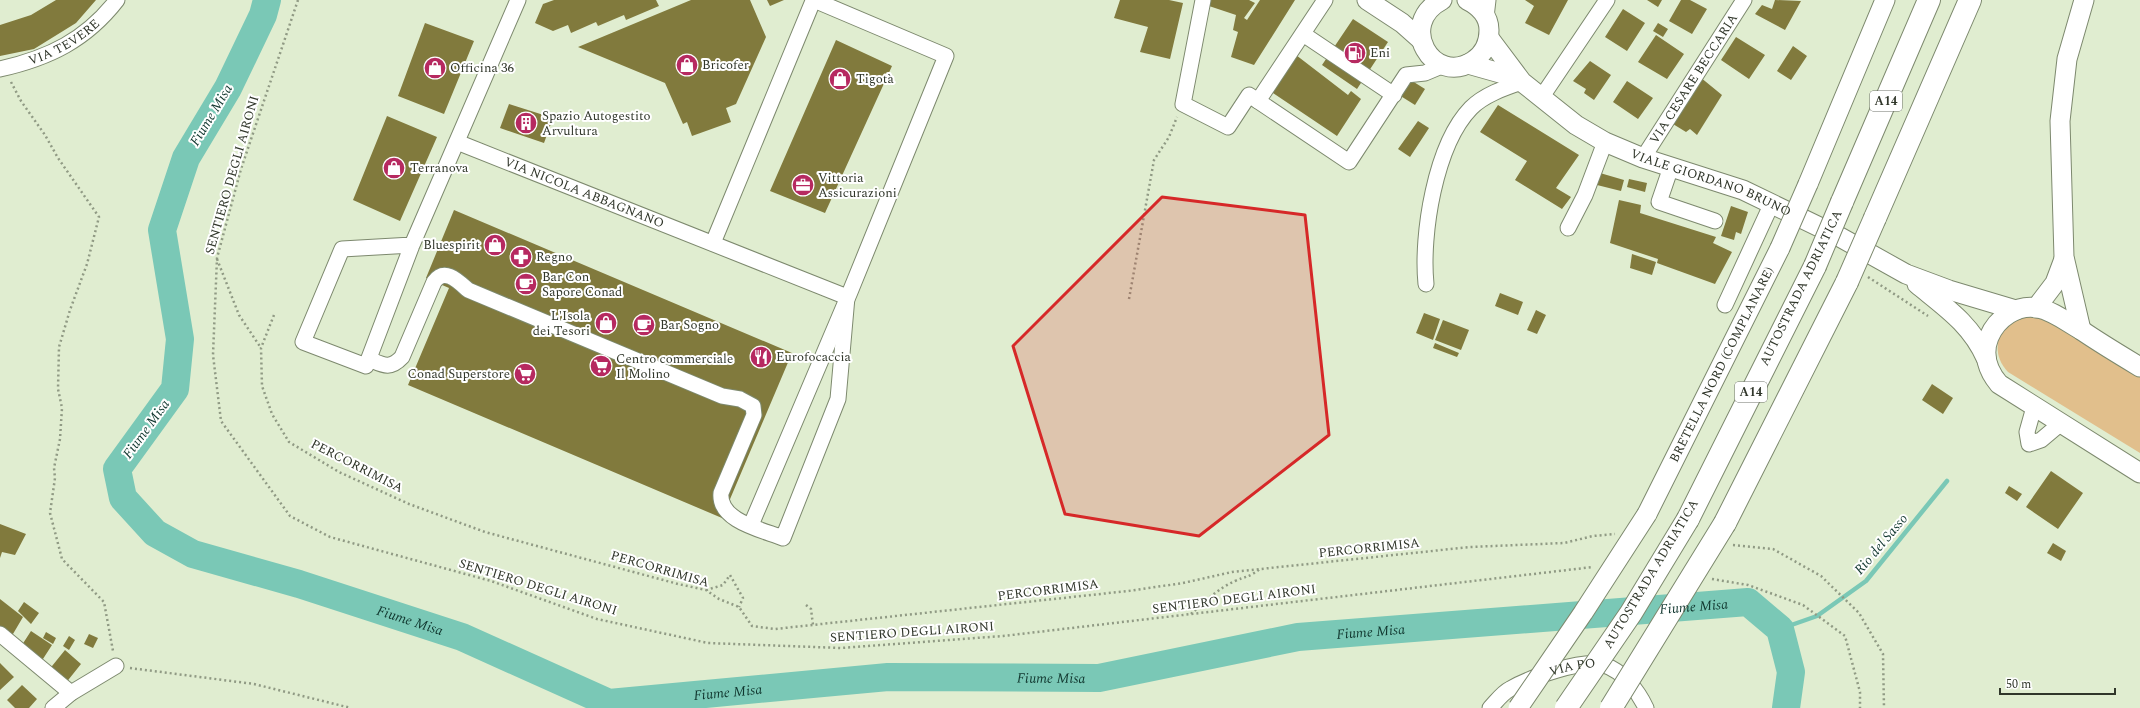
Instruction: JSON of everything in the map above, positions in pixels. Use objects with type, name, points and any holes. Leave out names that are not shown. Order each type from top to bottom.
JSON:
[{"type":"highway","name":"AUTOSTRADA ADRIATICA","points":[[1566,708],[1631,613],[1688,518],[1814,266],[1929,0]]},
{"type":"highway","name":"A14","points":[[1611,708],[1725,533],[1847,282],[1970,0]]},
{"type":"main road","points":[[1367,0],[1402,23],[1420,39],[1429,56],[1444,65],[1456,67],[1468,64],[1478,58],[1485,49],[1489,38],[1487,9],[1477,6],[1467,0]]},
{"type":"main road","points":[[1420,39],[1420,27],[1424,16],[1431,7],[1440,0]]},
{"type":"main road","name":"BRETELLA NORD (COMPLANARE)","points":[[1518,708],[1583,613],[1647,514],[1780,248],[1885,0]]},
{"type":"main road","points":[[2081,330],[2064,257],[2060,121],[2067,60],[2084,0]]},
{"type":"main road","name":"VIALE GIORDANO BRUNO","points":[[1489,38],[1522,82],[1576,125],[1605,142],[1643,158],[1743,190],[1772,203],[1906,274]]},
{"type":"main road","name":"VIALE GIORDANO BRUNO","points":[[1468,64],[1500,73],[1522,82]]},
{"type":"main road","points":[[2036,308],[2055,283],[2064,257]]},
{"type":"main road","points":[[1906,274],[1949,290],[2016,310],[2036,308],[2055,314],[2140,367]]},
{"type":"main road","points":[[1906,274],[1971,330],[1979,340],[1993,377],[2000,384],[2060,424],[2140,474]]},
{"type":"main road","points":[[1986,358],[1986,348],[1993,329],[1999,321],[2016,310]]},
{"type":"street","name":"VIA TEVERE","points":[[5,74],[67,46],[87,32],[117,0]]},
{"type":"street","points":[[412,245],[342,249],[303,342],[366,366],[412,245],[518,0]]},
{"type":"street","points":[[713,243],[814,0],[946,56],[751,525]]},
{"type":"street","points":[[1203,0],[1183,104],[1228,126],[1249,95],[1349,162],[1406,75],[1425,73],[1444,65]]},
{"type":"street","points":[[1258,101],[1325,0]]},
{"type":"street","points":[[1541,98],[1607,0]]},
{"type":"street","name":"VIA CESARE BECCARIA","points":[[1643,158],[1744,0]]},
{"type":"street","points":[[1303,34],[1394,94]]},
{"type":"street","points":[[1426,284],[1424,247],[1429,212],[1447,146],[1459,123],[1471,108],[1493,93],[1522,82]]},
{"type":"street","name":"VIA NICOLA ABBAGNANO","points":[[457,142],[847,297]]},
{"type":"street","points":[[1568,228],[1585,195],[1605,142]]},
{"type":"street","points":[[1671,167],[1659,202],[1714,221]]},
{"type":"street","points":[[1725,305],[1772,203]]},
{"type":"street","points":[[369,359],[386,366],[395,364],[402,357],[434,282],[438,276],[445,274],[453,277],[468,290],[722,396],[744,401],[753,406],[754,415],[721,493],[720,500],[726,510],[736,518],[783,538],[838,399],[847,297]]},
{"type":"street","points":[[2034,407],[2027,432],[2029,444],[2041,440],[2060,424]]},
{"type":"street","points":[[0,634],[71,693]]},
{"type":"street","name":"VIA PO","points":[[1490,708],[1509,689],[1545,673],[1583,664],[1604,664],[1625,678],[1641,698],[1646,708]]},
{"type":"street","points":[[53,708],[71,693],[116,666]]},
{"type":"path","name":"SENTIERO DEGLI AIRONI","points":[[298,0],[241,169],[217,258],[213,355],[222,422],[290,516],[330,536],[491,581],[597,618],[708,643],[841,648],[1003,636],[1568,572],[1597,567]]},
{"type":"path","points":[[5,74],[45,135],[58,158],[99,217],[87,264],[70,310],[59,347],[58,389],[62,408],[60,439],[54,468],[55,478],[50,513],[62,559],[104,602],[116,666],[254,684],[351,708]]},
{"type":"path","points":[[1129,299],[1154,160],[1169,137],[1183,104]]},
{"type":"path","points":[[217,258],[239,315],[261,348]]},
{"type":"path","name":"PERCORRIMISA","points":[[274,315],[261,348],[262,386],[275,420],[289,442],[339,472],[409,504],[485,532],[678,584],[706,590],[719,599],[739,607],[752,626],[776,629],[814,625],[1128,591],[1183,583],[1232,572],[1470,547],[1564,542],[1593,536],[1623,534]]},
{"type":"path","points":[[1725,533],[1773,549],[1821,576],[1859,613],[1882,654],[1884,708]]},
{"type":"path","points":[[1190,614],[1208,599],[1235,581],[1249,578],[1261,569]]},
{"type":"path","points":[[706,590],[723,585],[730,575],[743,598],[739,607]]},
{"type":"path","points":[[1710,579],[1748,585],[1803,605],[1845,636],[1860,692],[1860,708]]},
{"type":"path","points":[[806,605],[811,609],[814,625]]},
{"type":"highlighted area","points":[[1162,197],[1305,215],[1329,435],[1199,536],[1065,514],[1013,346]]},
{"type":"shaded area","points":[[2032,312],[2140,376],[2140,453],[2008,372],[2003,366],[1998,355],[1998,343],[2003,325]]},
{"type":"building","points":[[56,0],[96,0],[76,23],[34,49],[0,56],[0,25],[31,15]]},
{"type":"building","points":[[554,0],[656,0],[659,6],[626,20],[624,15],[598,26],[596,22],[571,33],[568,25],[553,31],[535,23],[543,4]]},
{"type":"building","name":"Bricofer","points":[[691,0],[750,0],[766,37],[736,104],[726,108],[731,122],[692,136],[687,122],[683,124],[665,83],[578,47]]},
{"type":"building","points":[[767,0],[784,0],[770,6]]},
{"type":"building","points":[[1120,0],[1169,0],[1183,3],[1170,59],[1140,52],[1148,27],[1114,18]]},
{"type":"building","points":[[1210,0],[1249,0],[1255,3],[1244,18],[1247,20],[1260,0],[1295,0],[1254,65],[1231,57],[1238,32],[1233,30],[1236,15],[1209,6]]},
{"type":"building","points":[[1525,0],[1568,0],[1549,35],[1525,23],[1534,6]]},
{"type":"building","points":[[1647,0],[1662,0],[1658,7]]},
{"type":"building","points":[[1681,0],[1690,0],[1707,9],[1692,34],[1669,21]]},
{"type":"building","points":[[1775,0],[1801,1],[1785,30],[1755,14],[1762,5],[1772,9]]},
{"type":"building","points":[[1623,9],[1645,23],[1627,51],[1605,37]]},
{"type":"building","points":[[1353,19],[1388,42],[1357,89],[1322,65]]},
{"type":"building","name":"Officina 36","points":[[425,23],[474,41],[444,114],[398,96]]},
{"type":"building","points":[[1658,23],[1668,29],[1663,37],[1653,31]]},
{"type":"building","points":[[1656,35],[1684,54],[1667,79],[1638,62]]},
{"type":"building","points":[[1736,37],[1765,55],[1749,79],[1721,60]]},
{"type":"building","points":[[836,40],[892,66],[825,213],[770,191]]},
{"type":"building","points":[[1793,46],[1807,56],[1791,80],[1777,71]]},
{"type":"building","points":[[1296,55],[1348,95],[1351,91],[1361,99],[1337,136],[1270,91]]},
{"type":"building","points":[[1590,61],[1611,75],[1594,100],[1584,93],[1586,89],[1573,81]]},
{"type":"building","points":[[1700,77],[1722,95],[1697,135],[1690,129],[1686,132],[1673,124]]},
{"type":"building","points":[[1409,79],[1425,89],[1415,105],[1399,95]]},
{"type":"building","points":[[1627,81],[1653,98],[1638,119],[1613,102]]},
{"type":"building","name":"Spazio Autogestito Arvultura","points":[[509,104],[553,118],[544,143],[500,128]]},
{"type":"building","points":[[1498,105],[1579,155],[1556,188],[1571,197],[1562,209],[1515,180],[1527,161],[1480,132]]},
{"type":"building","name":"Terranova","points":[[387,116],[437,137],[400,221],[353,200]]},
{"type":"building","points":[[1418,121],[1429,128],[1410,157],[1398,149]]},
{"type":"building","points":[[1600,173],[1624,180],[1621,191],[1597,185]]},
{"type":"building","points":[[1629,179],[1647,183],[1645,192],[1627,187]]},
{"type":"building","points":[[1619,200],[1641,205],[1640,213],[1716,237],[1713,243],[1732,252],[1715,284],[1657,263],[1658,259],[1610,243]]},
{"type":"building","points":[[1731,206],[1748,212],[1741,234],[1736,232],[1734,240],[1721,236]]},
{"type":"building","name":"Centro commerciale Il Molino","points":[[454,210],[792,353],[722,518],[408,385],[449,288],[426,278]]},
{"type":"building","points":[[1632,254],[1656,262],[1652,275],[1630,268]]},
{"type":"building","points":[[1500,293],[1523,302],[1518,315],[1495,306]]},
{"type":"building","points":[[1536,310],[1546,315],[1537,334],[1527,330]]},
{"type":"building","points":[[1424,313],[1440,319],[1433,340],[1416,333]]},
{"type":"building","points":[[1443,320],[1469,330],[1461,350],[1435,340]]},
{"type":"building","points":[[1435,343],[1459,353],[1457,357],[1433,348]]},
{"type":"building","points":[[1932,384],[1953,398],[1943,414],[1922,400]]},
{"type":"building","points":[[2051,471],[2083,493],[2058,529],[2026,507]]},
{"type":"building","points":[[2009,486],[2022,494],[2017,501],[2005,493]]},
{"type":"building","points":[[0,524],[26,534],[15,555],[2,552],[0,558]]},
{"type":"building","points":[[2053,543],[2066,551],[2061,561],[2047,553]]},
{"type":"building","points":[[0,599],[23,617],[10,639],[0,632]]},
{"type":"building","points":[[24,602],[39,613],[31,624],[18,611]]},
{"type":"building","points":[[31,631],[52,645],[41,662],[20,648]]},
{"type":"building","points":[[46,632],[56,638],[53,644],[43,638]]},
{"type":"building","points":[[89,634],[98,638],[93,648],[84,644]]},
{"type":"building","points":[[69,636],[75,640],[69,650],[63,646]]},
{"type":"building","points":[[65,650],[81,664],[65,684],[48,671]]},
{"type":"building","points":[[0,663],[14,677],[0,690]]},
{"type":"building","points":[[22,685],[37,699],[29,708],[15,708],[7,700]]},
{"type":"waterway","name":"Fiume Misa","points":[[267,0],[263,15],[228,88],[186,158],[162,230],[180,339],[175,389],[117,469],[123,498],[155,533],[193,554],[299,584],[462,637],[609,703],[888,677],[1099,678],[1298,637],[1748,602],[1780,629],[1791,672],[1786,708]]},
{"type":"waterway","name":"Rio del Sasso","points":[[1780,629],[1817,616],[1866,581],[1947,481]]},
{"type":"place","name":"Eni","points":[[1355,53]]},
{"type":"place","name":"Bricofer","points":[[687,65]]},
{"type":"place","name":"Officina 36","points":[[435,68]]},
{"type":"place","name":"Tigotà","points":[[840,79]]},
{"type":"place","name":"Spazio Autogestito Arvultura","points":[[526,123]]},
{"type":"place","name":"Terranova","points":[[394,168]]},
{"type":"place","name":"Vittoria Assicurazioni","points":[[803,185]]},
{"type":"place","name":"Bluespirit","points":[[495,245]]},
{"type":"place","name":"Regno","points":[[521,257]]},
{"type":"place","name":"Bar Con Sapore Conad","points":[[526,284]]},
{"type":"place","name":"L'Isola dei Tesori","points":[[606,323]]},
{"type":"place","name":"Bar Sogno","points":[[644,325]]},
{"type":"place","name":"Eurofocaccia","points":[[761,357]]},
{"type":"place","name":"Centro commerciale Il Molino","points":[[601,366]]},
{"type":"place","name":"Conad Superstore","points":[[525,374]]}]
